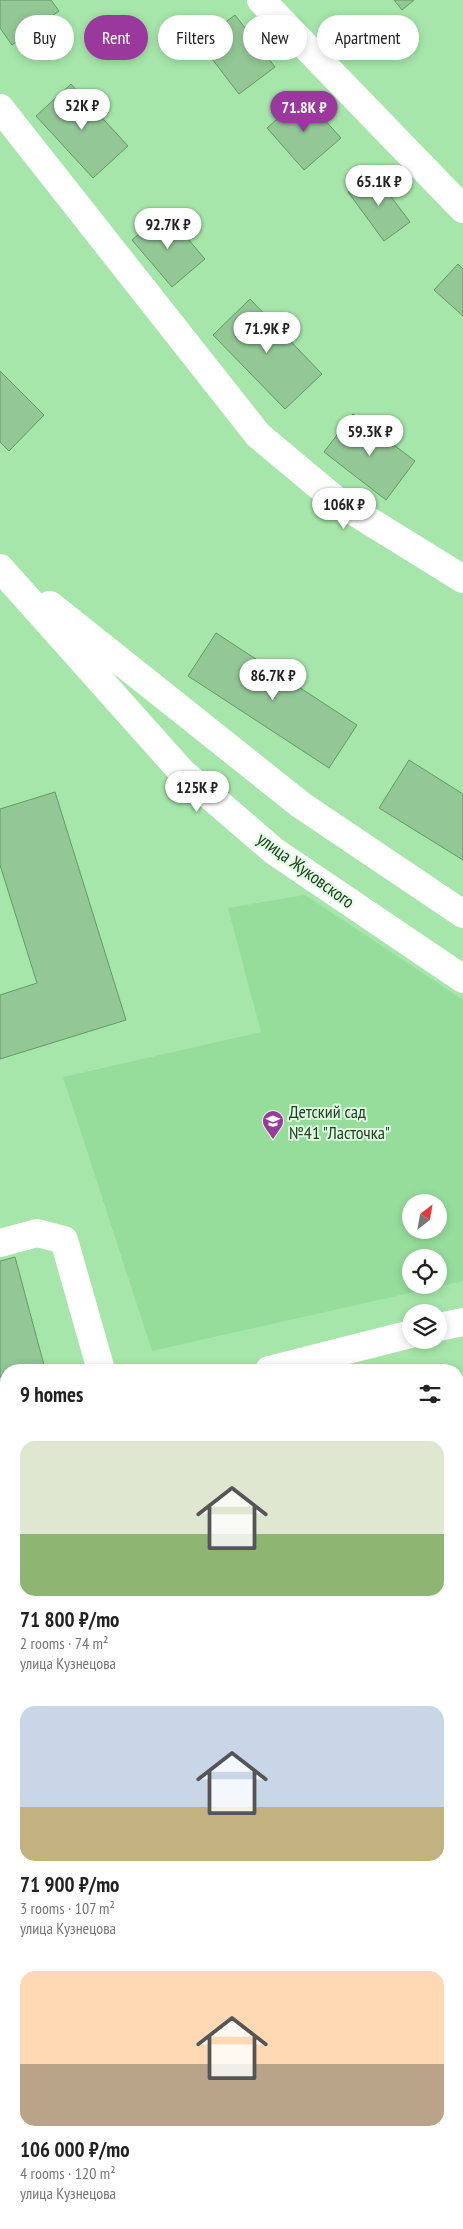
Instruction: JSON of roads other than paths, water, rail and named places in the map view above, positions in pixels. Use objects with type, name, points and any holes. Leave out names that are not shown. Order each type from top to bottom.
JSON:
[{"type":"street","points":[[261,0],[463,209]]},
{"type":"street","points":[[0,108],[258,435],[337,501],[463,579]]},
{"type":"street","points":[[0,564],[301,805],[463,914]]},
{"type":"street","name":"улица Жуковского","points":[[0,568],[182,772],[274,851],[463,978]]},
{"type":"street","points":[[0,1243],[36,1233],[64,1240],[99,1364]]},
{"type":"street","points":[[447,1326],[463,1322]]},
{"type":"street","points":[[293,1364],[402,1336]]},
{"type":"place","name":"Детский сад №41 \"Ласточка\"","points":[[273,1140]]}]
